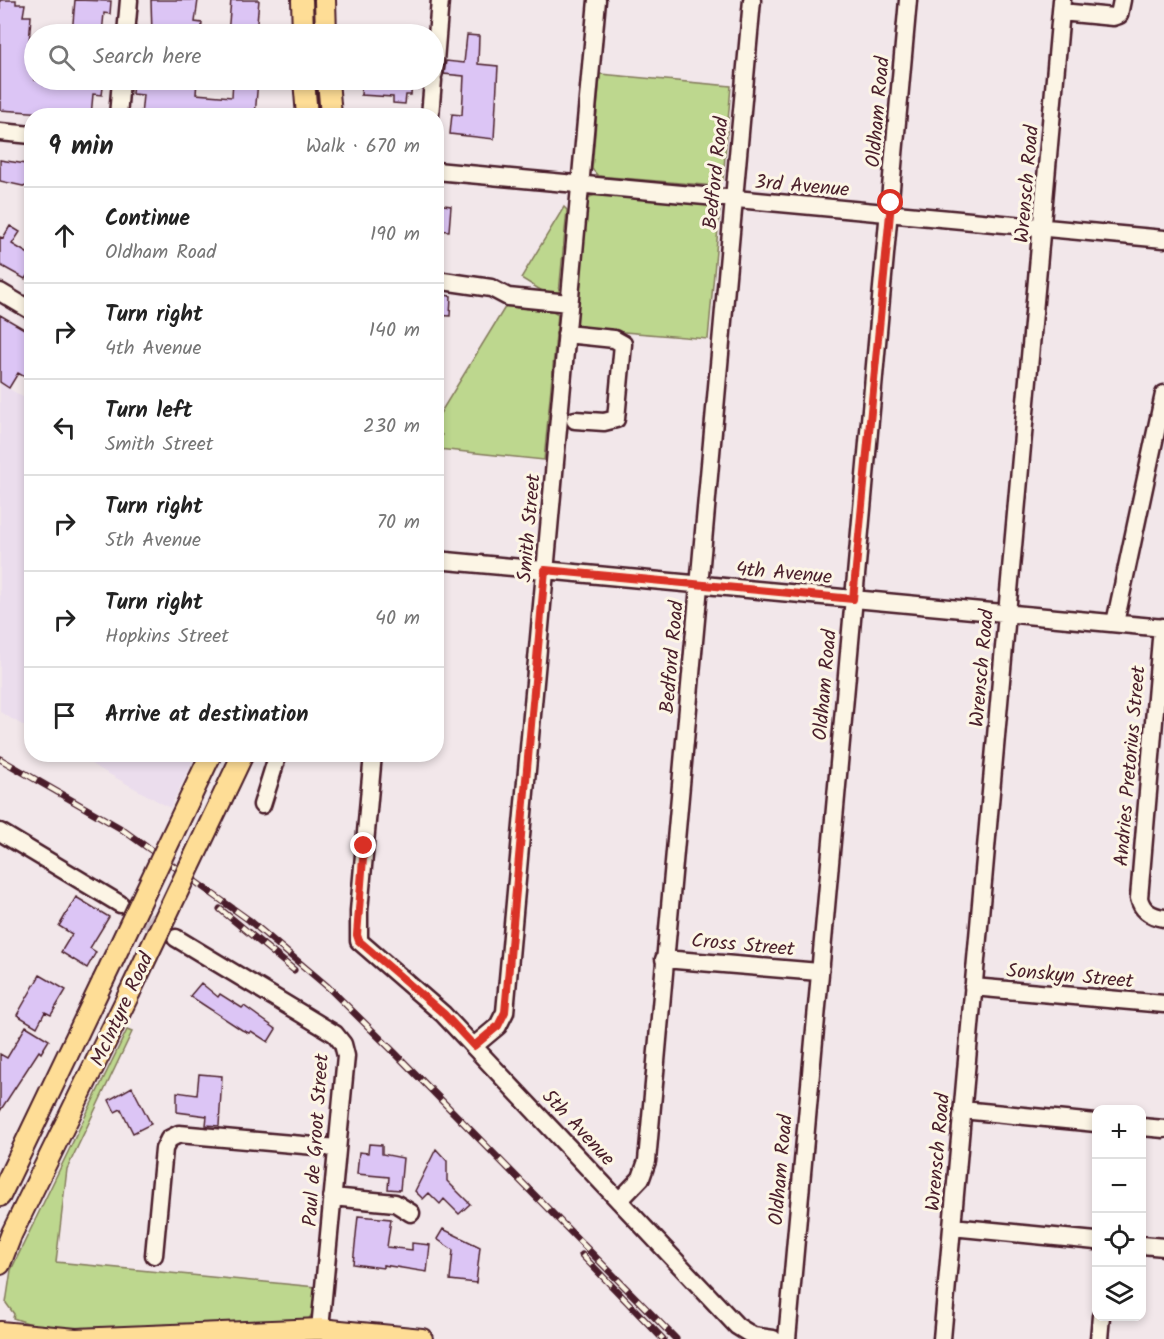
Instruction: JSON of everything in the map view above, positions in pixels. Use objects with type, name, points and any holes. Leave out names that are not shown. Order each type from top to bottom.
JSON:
[{"type":"main road","points":[[302,0],[303,24]]},
{"type":"main road","points":[[325,0],[326,24]]},
{"type":"main road","points":[[305,90],[306,108]]},
{"type":"main road","points":[[329,90],[330,108]]},
{"type":"main road","name":"McIntyre Road","points":[[0,1196],[208,762]]},
{"type":"main road","name":"McIntyre Road","points":[[0,1264],[12,1233],[239,762]]},
{"type":"main road","points":[[1,1339],[0,1334],[76,1339],[320,1329],[422,1339]]},
{"type":"street","points":[[127,24],[129,0]]},
{"type":"street","points":[[438,24],[440,0]]},
{"type":"street","name":"Smith Street","points":[[474,1046],[498,1026],[505,1012],[597,0]]},
{"type":"street","name":"Bedford Road","points":[[619,1201],[641,1178],[645,1170],[752,0]]},
{"type":"street","name":"Oldham Road","points":[[787,1339],[908,0]]},
{"type":"street","points":[[1062,6],[1113,17],[1119,15],[1122,0]]},
{"type":"street","name":"Wrensch Road","points":[[942,1339],[1062,6]]},
{"type":"street","points":[[119,108],[121,90]]},
{"type":"street","points":[[431,108],[432,90]]},
{"type":"street","points":[[0,132],[24,134]]},
{"type":"street","name":"3rd Avenue","points":[[444,172],[1164,239]]},
{"type":"street","points":[[444,281],[491,288],[508,297],[569,303]]},
{"type":"street","points":[[0,292],[24,306]]},
{"type":"street","points":[[566,334],[614,339],[623,344],[616,419],[604,422],[575,420]]},
{"type":"street","points":[[1115,623],[1164,394]]},
{"type":"street","name":"4th Avenue","points":[[444,561],[1163,628]]},
{"type":"street","name":"Andries Pretorius Street","points":[[1163,628],[1139,898],[1143,908],[1149,914],[1164,918]]},
{"type":"street","points":[[262,805],[275,762]]},
{"type":"street","name":"5th Avenue","points":[[372,762],[357,935],[364,948],[444,1014],[737,1326],[753,1336],[774,1339]]},
{"type":"street","points":[[0,832],[120,904]]},
{"type":"street","name":"Paul de Groot Street","points":[[176,938],[339,1038],[346,1056],[320,1329]]},
{"type":"street","name":"Cross Street","points":[[664,958],[819,972]]},
{"type":"street","name":"Sonskyn Street","points":[[973,987],[1164,1004]]},
{"type":"street","points":[[962,1110],[1092,1123]]},
{"type":"street","points":[[1146,1127],[1164,1129]]},
{"type":"street","points":[[154,1255],[164,1149],[173,1136],[179,1134],[337,1148]]},
{"type":"street","points":[[332,1197],[395,1203],[411,1213]]},
{"type":"street","points":[[952,1227],[1092,1241]]},
{"type":"street","points":[[1146,1245],[1164,1247]]},
{"type":"street","points":[[1099,1339],[1101,1321]]},
{"type":"shaded area","points":[[0,383],[24,398],[24,726],[0,712]]},
{"type":"shaded area","points":[[88,762],[193,762],[170,808]]},
{"type":"green space","points":[[600,74],[731,86],[723,180],[716,186],[598,176],[592,169]]},
{"type":"green space","points":[[598,194],[720,207],[708,339],[576,328],[587,198]]},
{"type":"green space","points":[[564,207],[567,210],[559,293],[555,296],[547,294],[521,278]]},
{"type":"green space","points":[[507,304],[517,308],[553,311],[558,314],[544,460],[444,450],[444,407]]},
{"type":"green space","points":[[127,1030],[132,1032],[67,1169],[56,1262],[316,1287],[314,1311],[308,1320],[69,1331],[37,1326],[13,1318],[14,1314],[6,1303],[11,1270]]},
{"type":"building","points":[[0,0],[16,0],[16,4],[25,4],[23,16],[31,16],[30,24],[24,24],[24,90],[103,90],[102,95],[93,94],[92,108],[24,108],[24,112],[0,110]]},
{"type":"building","points":[[75,0],[111,1],[110,14],[104,13],[103,24],[73,24]]},
{"type":"building","points":[[151,0],[198,0],[195,22],[202,24],[152,24]]},
{"type":"building","points":[[231,0],[259,0],[257,24],[229,24]]},
{"type":"building","points":[[467,35],[479,36],[478,64],[498,66],[494,139],[450,134],[452,114],[462,115],[464,76],[444,74],[446,61],[464,63]]},
{"type":"building","points":[[132,90],[196,90],[196,94],[232,97],[232,90],[257,90],[256,108],[142,108],[143,95],[132,94]]},
{"type":"building","points":[[361,90],[411,90],[411,95],[406,95],[405,104],[393,103],[393,97],[361,95]]},
{"type":"building","points":[[0,160],[24,164],[24,186],[0,181]]},
{"type":"building","points":[[444,205],[451,206],[449,231],[444,231]]},
{"type":"building","points":[[10,226],[20,232],[12,244],[24,251],[24,278],[0,265],[0,237],[3,238]]},
{"type":"building","points":[[444,295],[451,296],[450,316],[444,316]]},
{"type":"building","points":[[0,315],[24,329],[24,376],[18,373],[9,388],[0,382]]},
{"type":"building","points":[[76,897],[109,917],[90,948],[96,952],[87,968],[61,952],[72,934],[59,926]]},
{"type":"building","points":[[40,975],[66,990],[51,1015],[45,1012],[37,1027],[17,1015]]},
{"type":"building","points":[[201,983],[218,997],[220,994],[242,1008],[244,1006],[276,1029],[268,1042],[251,1031],[249,1033],[242,1030],[190,996]]},
{"type":"building","points":[[26,1026],[49,1040],[41,1053],[39,1051],[0,1111],[0,1054],[7,1058]]},
{"type":"building","points":[[199,1074],[222,1076],[219,1126],[206,1125],[207,1116],[177,1112],[177,1092],[197,1095]]},
{"type":"building","points":[[132,1087],[151,1124],[133,1133],[121,1109],[115,1112],[109,1100]]},
{"type":"building","points":[[369,1144],[382,1145],[382,1154],[403,1158],[400,1190],[388,1189],[389,1177],[357,1174],[359,1152],[368,1153]]},
{"type":"building","points":[[436,1149],[447,1161],[447,1181],[470,1204],[459,1214],[444,1199],[440,1204],[429,1193],[423,1199],[415,1191]]},
{"type":"building","points":[[358,1216],[391,1219],[387,1247],[412,1250],[412,1243],[430,1245],[427,1272],[383,1265],[383,1268],[353,1264]]},
{"type":"building","points":[[443,1229],[480,1247],[476,1283],[450,1280],[453,1250],[437,1239]]},
{"type":"tunnel","points":[[126,907],[170,934]]},
{"type":"railway","points":[[0,759],[120,828],[249,920],[328,987],[676,1339]]},
{"type":"railway","points":[[220,909],[294,970]]},
{"type":"railway","points":[[582,1255],[663,1339]]},
{"type":"route","points":[[364,846],[357,935],[359,941],[364,948],[444,1014],[474,1046],[498,1026],[505,1012],[545,570],[853,599],[891,203]]}]
